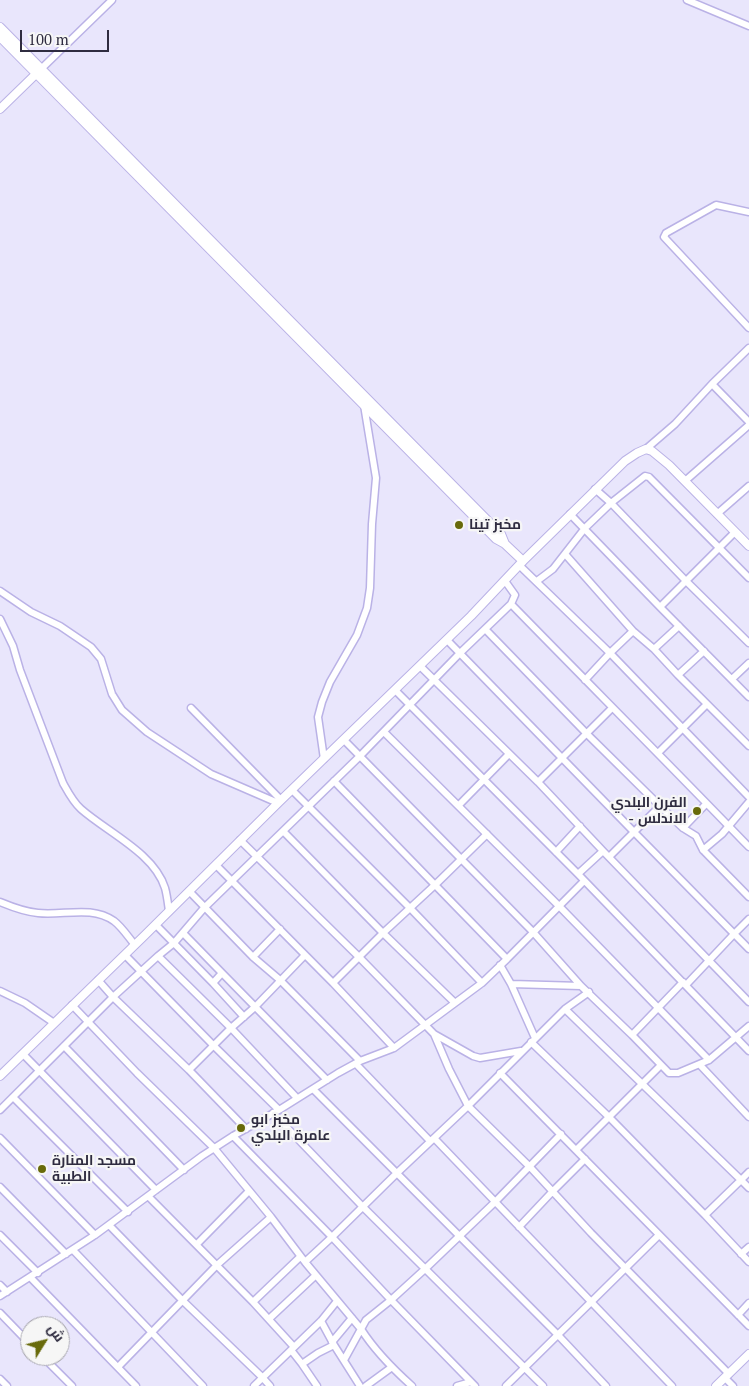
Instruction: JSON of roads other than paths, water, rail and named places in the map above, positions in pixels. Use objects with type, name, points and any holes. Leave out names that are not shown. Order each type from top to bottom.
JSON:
[{"type":"street","points":[[0,110],[112,0]]},
{"type":"street","points":[[688,0],[749,26]]},
{"type":"street","points":[[0,27],[38,71],[364,406],[496,539],[505,544]]},
{"type":"street","points":[[0,37],[38,71],[501,534],[505,544],[537,581],[610,652],[749,796]]},
{"type":"street","points":[[749,212],[716,205],[666,233],[664,237],[749,328]]},
{"type":"street","points":[[0,1076],[447,640],[570,514],[625,461],[646,449],[675,424],[749,348]]},
{"type":"street","points":[[685,481],[749,423],[712,384]]},
{"type":"street","points":[[324,759],[318,717],[322,702],[330,682],[357,635],[367,608],[376,478],[364,406]]},
{"type":"street","points":[[646,449],[652,451],[685,481],[749,545]]},
{"type":"street","points":[[537,581],[553,569],[585,528],[610,503],[645,476],[649,477],[749,578]]},
{"type":"street","points":[[717,514],[749,486]]},
{"type":"street","points":[[595,490],[749,643]]},
{"type":"street","points":[[570,514],[749,697]]},
{"type":"street","points":[[660,607],[735,532]]},
{"type":"street","points":[[565,554],[633,630],[749,746]]},
{"type":"street","points":[[0,1110],[140,972],[174,943],[204,908],[360,756],[511,604],[516,595],[505,581]]},
{"type":"street","points":[[0,591],[31,612],[60,626],[91,647],[101,659],[112,694],[122,710],[147,732],[211,774],[279,802]]},
{"type":"street","points":[[511,604],[749,846]]},
{"type":"street","points":[[0,619],[13,646],[20,670],[63,783],[70,796],[80,808],[143,857],[155,870],[165,887],[169,911]]},
{"type":"street","points":[[654,649],[679,626]]},
{"type":"street","points":[[485,629],[660,806],[683,828],[696,836],[703,850],[749,897]]},
{"type":"street","points":[[585,680],[633,630]]},
{"type":"street","points":[[447,640],[749,949]]},
{"type":"street","points":[[678,675],[704,651]]},
{"type":"street","points":[[732,679],[749,662]]},
{"type":"street","points":[[420,666],[538,782],[749,1002]]},
{"type":"street","points":[[395,690],[578,874],[749,1051]]},
{"type":"street","points":[[658,753],[706,704]]},
{"type":"street","points":[[191,708],[279,802]]},
{"type":"street","points":[[538,782],[612,708]]},
{"type":"street","points":[[384,732],[459,805],[709,1060]]},
{"type":"street","points":[[344,740],[533,932],[581,986],[669,1073],[678,1073],[709,1060],[749,1026]]},
{"type":"street","points":[[459,805],[509,754]]},
{"type":"street","points":[[334,781],[508,958]]},
{"type":"street","points":[[292,790],[482,983]]},
{"type":"street","points":[[683,828],[706,804]]},
{"type":"street","points":[[703,850],[722,834],[748,804]]},
{"type":"street","points":[[609,857],[660,806]]},
{"type":"street","points":[[556,852],[580,826]]},
{"type":"street","points":[[282,831],[454,1002]]},
{"type":"street","points":[[333,983],[487,834]]},
{"type":"street","points":[[240,840],[434,1034],[480,1058],[522,1052]]},
{"type":"street","points":[[578,874],[603,851]]},
{"type":"street","points":[[216,865],[333,983],[394,1048]]},
{"type":"street","points":[[0,1296],[95,1235],[233,1136],[276,1112],[326,1080],[358,1063],[394,1048],[482,983],[584,881]]},
{"type":"street","points":[[189,891],[253,956],[280,980],[432,1140],[495,1202],[672,1386]]},
{"type":"street","points":[[0,902],[38,913],[80,911],[104,916],[115,922],[135,945]]},
{"type":"street","points":[[632,1035],[709,961],[749,919]]},
{"type":"street","points":[[156,925],[244,1017]]},
{"type":"street","points":[[253,956],[280,930]]},
{"type":"street","points":[[183,933],[326,1080]]},
{"type":"street","points":[[125,955],[214,1046],[363,1207],[543,1386]]},
{"type":"street","points":[[189,1070],[255,1007],[305,955]]},
{"type":"street","points":[[158,956],[231,1028],[297,1098]]},
{"type":"street","points":[[500,965],[511,984],[533,1040],[749,1262]]},
{"type":"street","points":[[213,983],[222,973]]},
{"type":"street","points":[[98,980],[246,1128]]},
{"type":"street","points":[[511,984],[581,986]]},
{"type":"street","points":[[0,991],[25,1003],[54,1023]]},
{"type":"street","points":[[253,1302],[332,1237],[565,1009],[589,992]]},
{"type":"street","points":[[72,1005],[137,1073],[214,1148],[337,1301],[362,1329],[366,1337],[392,1367],[412,1386]]},
{"type":"street","points":[[565,1009],[749,1188]]},
{"type":"street","points":[[434,1034],[468,1106],[530,1167],[626,1268],[727,1376],[733,1386]]},
{"type":"street","points":[[64,1046],[184,1170]]},
{"type":"street","points":[[22,1054],[156,1190]]},
{"type":"street","points":[[576,1150],[661,1065]]},
{"type":"street","points":[[700,1065],[749,1117]]},
{"type":"street","points":[[500,1073],[749,1326]]},
{"type":"street","points":[[313,1089],[558,1335],[606,1386]]},
{"type":"street","points":[[13,1097],[128,1212]]},
{"type":"street","points":[[344,1360],[366,1320],[425,1269],[495,1202],[561,1134]]},
{"type":"street","points":[[233,1136],[473,1384]]},
{"type":"street","points":[[0,1138],[95,1235]]},
{"type":"street","points":[[519,1228],[585,1159]]},
{"type":"street","points":[[705,1215],[749,1172]]},
{"type":"street","points":[[0,1187],[66,1254]]},
{"type":"street","points":[[196,1244],[249,1191]]},
{"type":"street","points":[[148,1196],[269,1319],[317,1386]]},
{"type":"street","points":[[118,1367],[216,1265],[271,1217]]},
{"type":"street","points":[[108,1225],[270,1386]]},
{"type":"street","points":[[0,1235],[38,1272]]},
{"type":"street","points":[[506,1386],[659,1235]]},
{"type":"street","points":[[741,1254],[749,1247]]},
{"type":"street","points":[[73,1250],[203,1386]]},
{"type":"street","points":[[269,1319],[316,1275]]},
{"type":"street","points":[[30,1277],[136,1386]]},
{"type":"street","points":[[0,1285],[7,1292]]},
{"type":"street","points":[[254,1386],[321,1321],[337,1301]]},
{"type":"street","points":[[738,1315],[749,1303]]},
{"type":"street","points":[[0,1313],[20,1334]]},
{"type":"street","points":[[302,1364],[333,1343],[352,1318]]},
{"type":"street","points":[[321,1321],[360,1386]]},
{"type":"street","points":[[716,1386],[749,1354]]},
{"type":"street","points":[[52,1366],[72,1386]]},
{"type":"street","points":[[366,1386],[392,1367]]},
{"type":"street","points":[[0,1379],[7,1386]]},
{"type":"street","points":[[457,1386],[473,1384]]},
{"type":"place","name":"مخبز تينا","points":[[459,525]]},
{"type":"place","name":"الفرن البلدي - الاندلس","points":[[697,811]]},
{"type":"place","name":"مخبز ابو عامرة البلدي","points":[[241,1128]]},
{"type":"place","name":"مسجد المنارة الطبية","points":[[42,1169]]}]
